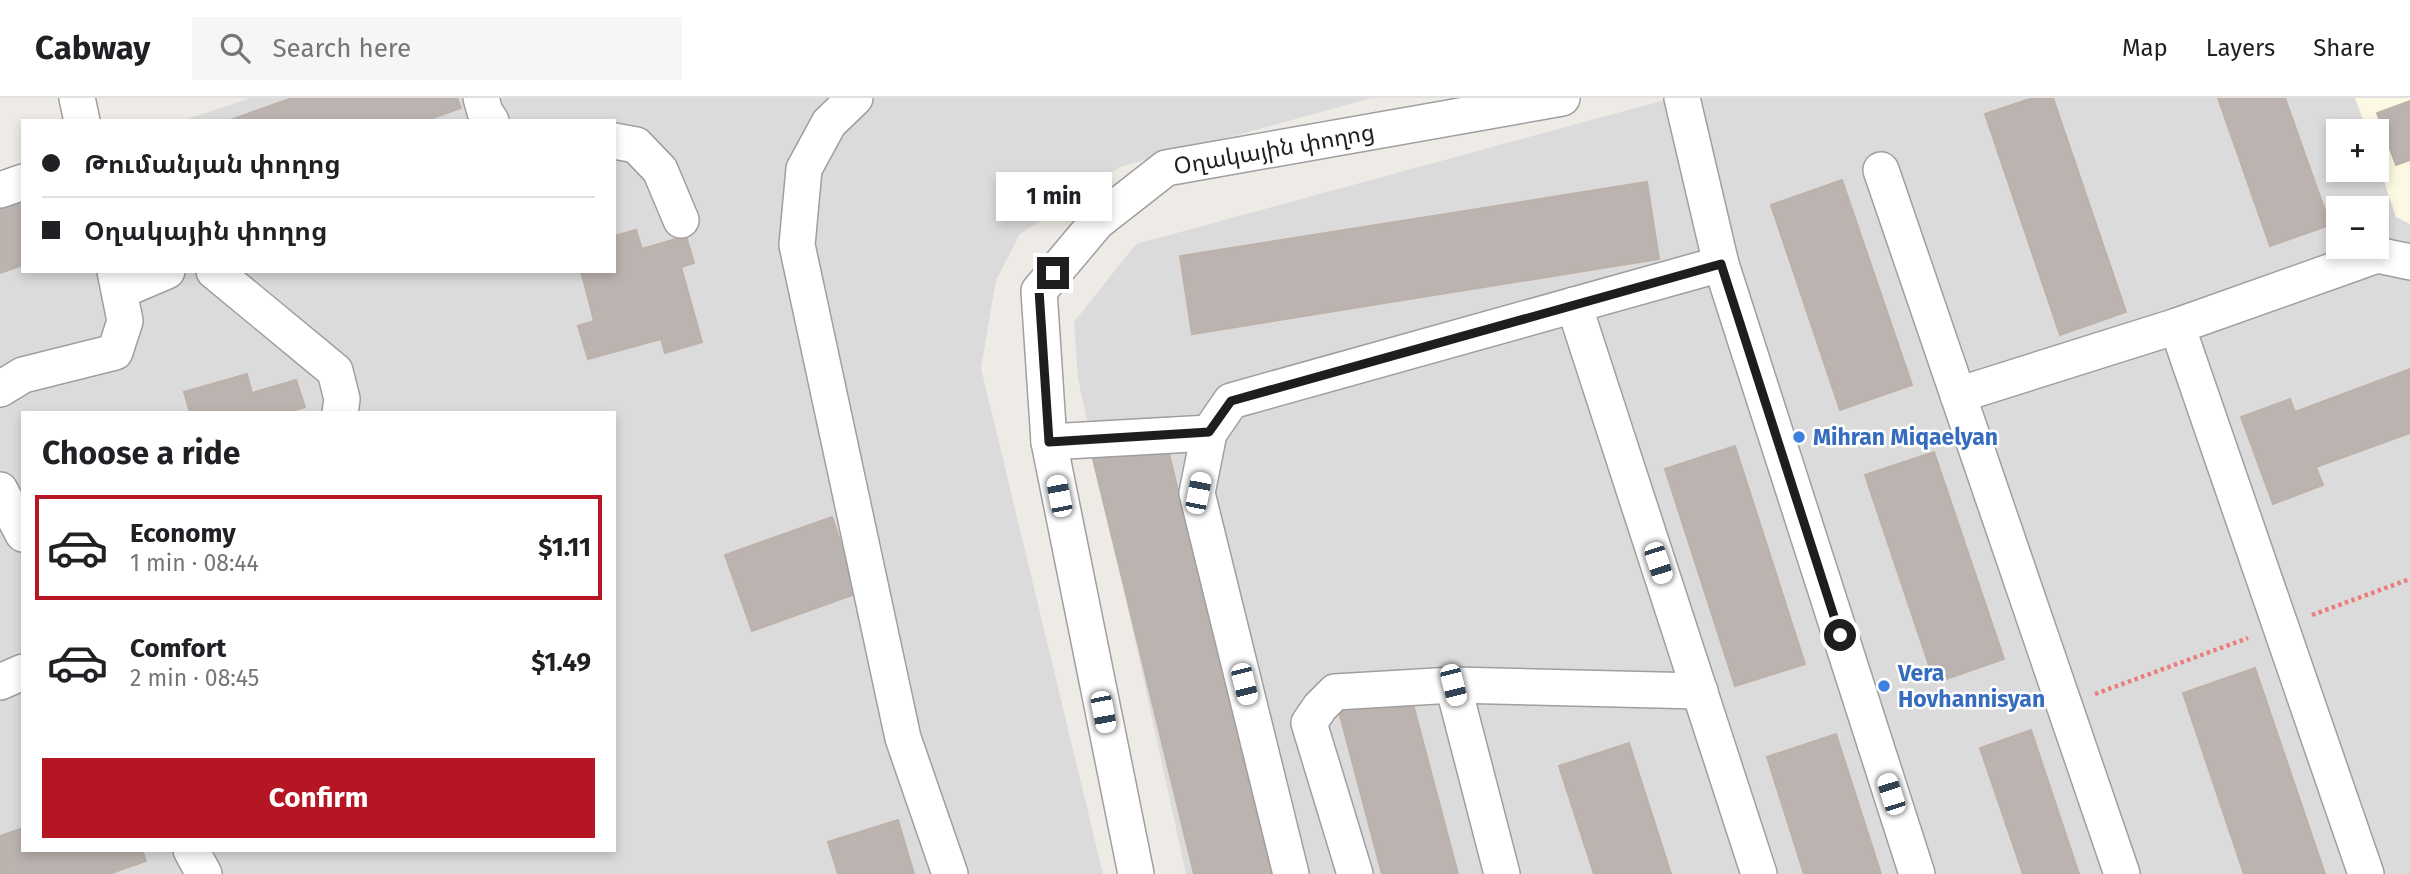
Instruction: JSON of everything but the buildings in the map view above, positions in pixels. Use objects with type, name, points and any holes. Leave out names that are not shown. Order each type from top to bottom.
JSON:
[{"type":"street","points":[[78,98],[82,119]]},
{"type":"street","points":[[481,98],[485,113],[490,119]]},
{"type":"street","points":[[855,98],[829,123],[804,169],[797,245],[903,738],[950,874]]},
{"type":"street","name":"Օղակային փողոց","points":[[1136,874],[1049,442],[1039,290],[1097,222],[1166,167],[1562,98]]},
{"type":"street","points":[[1682,98],[1721,264],[1917,874]]},
{"type":"street","points":[[616,141],[636,145],[660,170],[681,220]]},
{"type":"street","points":[[1881,170],[2122,874]]},
{"type":"street","points":[[0,190],[21,183]]},
{"type":"street","points":[[1958,395],[2177,326],[2377,255],[2410,262]]},
{"type":"street","points":[[1291,874],[1198,493],[1209,432],[1231,401],[1721,264]]},
{"type":"street","points":[[0,389],[23,375],[115,352],[125,321],[118,281],[157,273]]},
{"type":"street","points":[[216,273],[335,371],[342,399],[340,411]]},
{"type":"street","points":[[1574,305],[1759,874]]},
{"type":"street","points":[[2177,326],[2366,874]]},
{"type":"street","points":[[1049,442],[1209,432]]},
{"type":"street","points":[[0,490],[21,530]]},
{"type":"street","points":[[0,682],[21,673]]},
{"type":"street","points":[[1355,874],[1310,723],[1320,707],[1335,692],[1453,685],[1700,691]]},
{"type":"street","points":[[1453,685],[1502,874]]},
{"type":"street","points":[[192,852],[204,874]]},
{"type":"path","points":[[2064,706],[2410,579]]},
{"type":"shaded area","points":[[251,98],[1372,98],[1120,167],[1020,234],[996,280],[981,368],[1103,874],[0,874],[0,180],[21,173],[21,273],[616,273],[616,119],[187,119]]},
{"type":"shaded area","points":[[1672,98],[2410,98],[2410,874],[1186,874],[1078,379],[1074,322],[1136,244]]},
{"type":"shaded area","points":[[2355,98],[2410,98],[2410,224],[2396,217],[2384,182],[2389,182],[2389,119],[2363,119]]},
{"type":"place","name":"Mihran Miqaelyan","points":[[1799,437]]},
{"type":"place","name":"Vera Hovhannisyan","points":[[1884,686]]},
{"type":"route","points":[[1053,273],[1039,290],[1049,442],[1209,432],[1231,401],[1721,264],[1840,635]]}]
